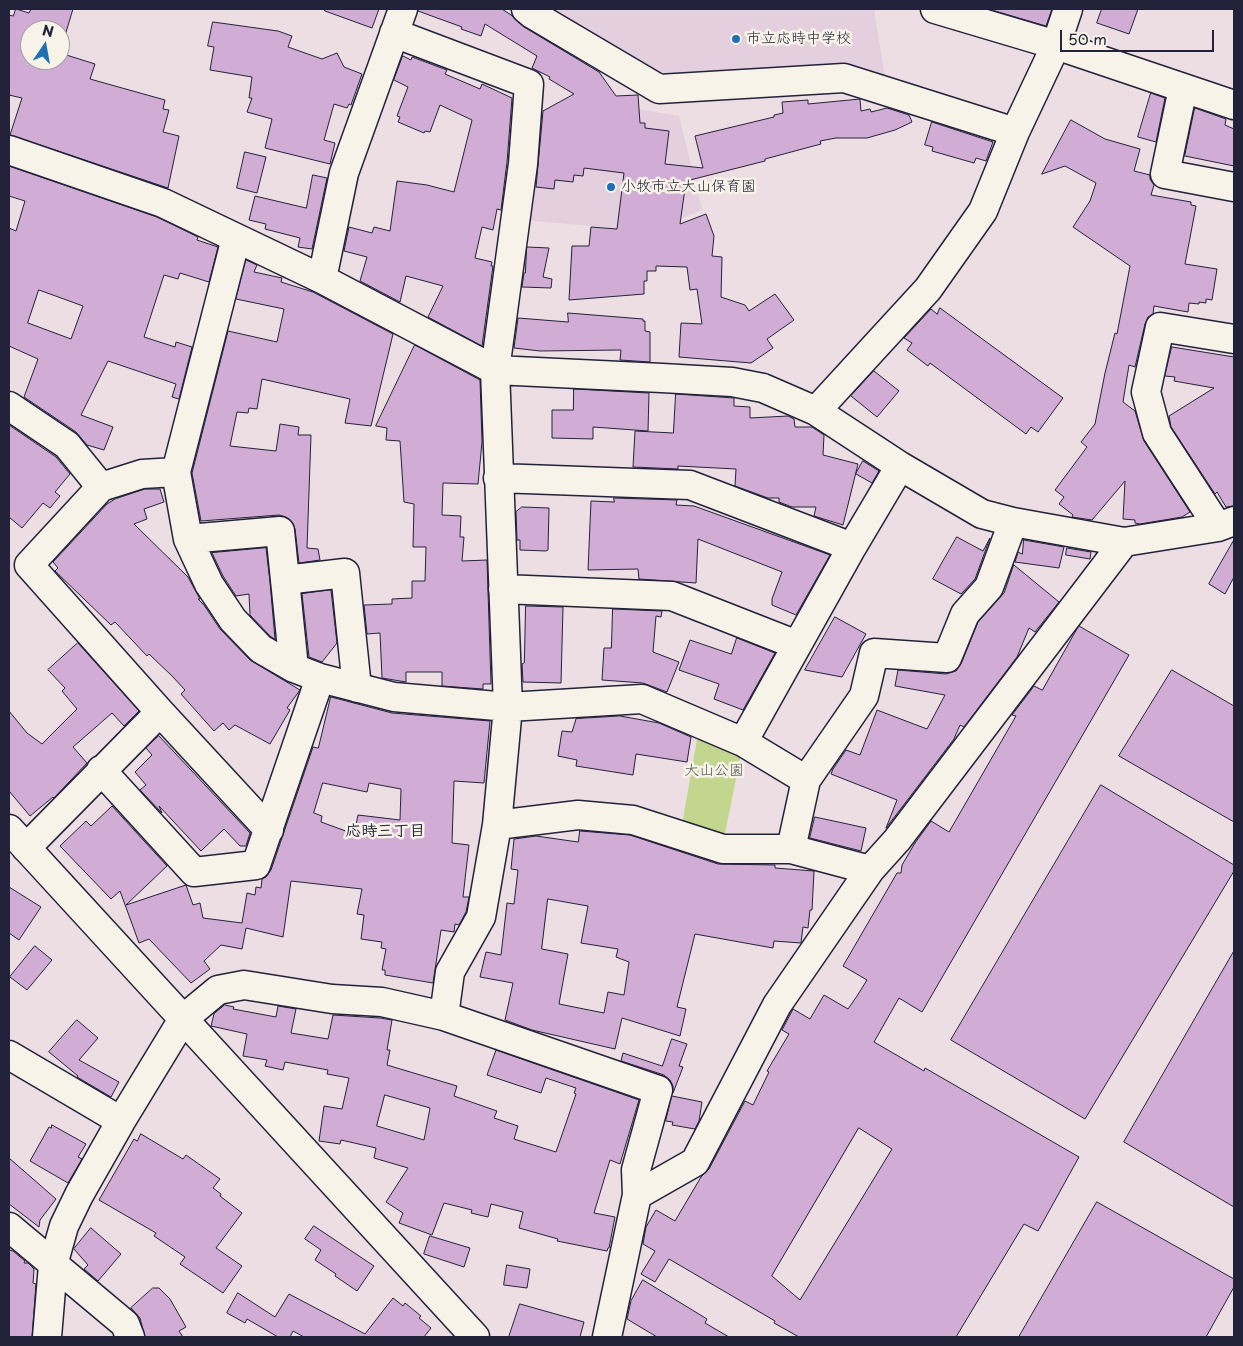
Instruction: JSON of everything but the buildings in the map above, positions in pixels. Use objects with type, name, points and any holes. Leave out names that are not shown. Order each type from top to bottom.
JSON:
[{"type":"street","points":[[526,9],[659,89],[844,78],[1015,132]]},
{"type":"street","points":[[935,9],[1056,45],[1234,105]]},
{"type":"street","points":[[816,411],[928,289],[983,211],[1015,132],[1056,45],[1068,9]]},
{"type":"street","points":[[322,279],[344,173],[398,21],[529,84],[523,164],[495,370],[508,707],[496,825],[481,916],[450,972],[444,1016]]},
{"type":"street","points":[[1183,88],[1166,174],[1234,187]]},
{"type":"street","points":[[9,150],[163,203],[322,279],[495,370],[732,382],[763,388],[816,411],[900,466],[982,514],[1013,522],[1124,542],[1226,524],[1157,433],[1146,392],[1160,327],[1234,339]]},
{"type":"street","points":[[236,238],[176,472],[188,539],[209,584],[233,620],[261,649],[294,668],[320,678],[394,697],[508,707],[642,699],[743,742],[806,780]]},
{"type":"street","points":[[9,406],[67,446],[101,487]]},
{"type":"street","points":[[743,742],[852,547],[900,466]]},
{"type":"street","points":[[176,472],[142,474],[101,487],[29,565],[160,712],[269,830]]},
{"type":"street","points":[[498,478],[690,485],[852,547]]},
{"type":"street","points":[[791,849],[806,780],[864,696],[874,653],[947,658],[965,614],[989,587],[1013,522]]},
{"type":"street","points":[[188,539],[280,531],[294,668]]},
{"type":"street","points":[[637,1195],[694,1162],[777,1005],[870,870],[897,840],[1124,542]]},
{"type":"street","points":[[285,580],[345,573],[357,688]]},
{"type":"street","points":[[503,589],[672,596],[797,645]]},
{"type":"street","points":[[101,770],[194,872],[256,864],[320,678]]},
{"type":"street","points":[[160,712],[101,770],[17,839],[475,1337]]},
{"type":"street","points":[[496,825],[578,815],[633,820],[723,849],[791,849],[870,870]]},
{"type":"street","points":[[47,1337],[53,1265],[64,1226],[79,1195],[121,1120],[183,1019],[218,990],[244,985],[332,999],[382,1002],[444,1016],[658,1090],[636,1170],[637,1195],[607,1337]]},
{"type":"street","points":[[9,1055],[121,1120]]},
{"type":"street","points":[[9,1227],[125,1324],[130,1337]]},
{"type":"shaded area","name":"市立応時中学校","points":[[545,9],[874,9],[886,84],[665,80]]},
{"type":"shaded area","name":"小牧市立大山保育園","points":[[637,109],[679,116],[702,210],[650,231],[522,220],[528,164]]},
{"type":"green space","name":"大山公園","points":[[698,734],[741,754],[723,843],[681,830]]},
{"type":"place","name":"市立応時中学校","points":[[736,39]]},
{"type":"place","name":"小牧市立大山保育園","points":[[611,187]]},
{"type":"district","name":"応時三丁目","points":[[385,832]]}]
